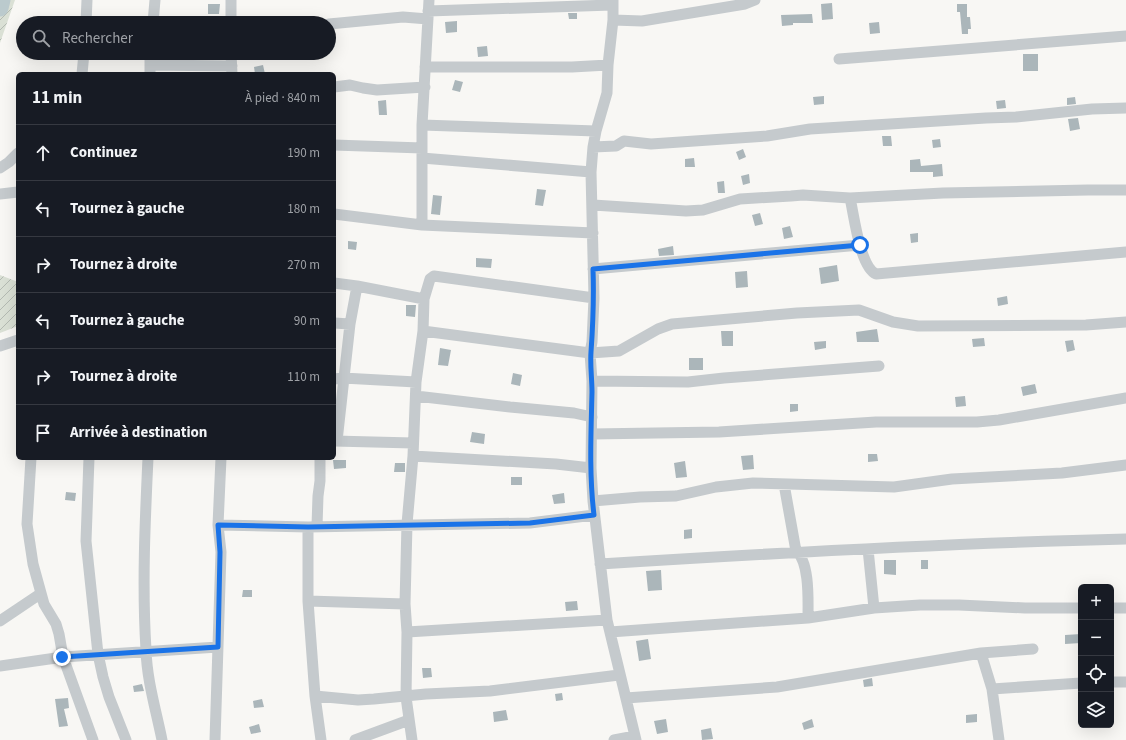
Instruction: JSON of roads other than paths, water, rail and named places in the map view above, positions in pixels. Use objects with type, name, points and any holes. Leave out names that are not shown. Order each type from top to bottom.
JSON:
[{"type":"street","points":[[86,16],[87,0]]},
{"type":"street","points":[[154,16],[155,0]]},
{"type":"street","points":[[231,0],[231,16]]},
{"type":"street","points":[[613,20],[642,21],[745,4],[755,0]]},
{"type":"street","points":[[336,23],[402,17],[428,10],[613,2],[607,92],[596,130],[591,172],[593,205],[594,298],[590,353],[592,381],[591,468],[594,515],[607,620],[636,738],[614,740]]},
{"type":"street","points":[[422,225],[422,125],[428,10]]},
{"type":"street","points":[[839,59],[1126,36]]},
{"type":"street","points":[[82,72],[83,60]]},
{"type":"street","points":[[152,60],[232,70]]},
{"type":"street","points":[[425,67],[572,67],[608,65]]},
{"type":"street","points":[[336,87],[350,85],[377,90],[425,87]]},
{"type":"street","points":[[593,147],[616,146],[624,141],[651,144],[767,136],[810,129],[1016,117],[1126,108]]},
{"type":"street","points":[[422,125],[596,130]]},
{"type":"street","points":[[336,145],[422,153],[591,172]]},
{"type":"street","points":[[0,168],[16,155]]},
{"type":"street","points":[[593,205],[686,211],[703,210],[740,199],[803,195],[850,198],[951,193],[1126,190]]},
{"type":"street","points":[[0,194],[16,192]]},
{"type":"street","points":[[850,198],[860,245],[867,266],[876,274],[1126,252]]},
{"type":"street","points":[[336,214],[422,225],[593,233]]},
{"type":"street","points":[[593,269],[860,245]]},
{"type":"street","points":[[412,740],[406,696],[407,632],[405,604],[407,524],[413,456],[416,382],[423,331],[424,299],[427,286],[430,279],[434,276],[594,298]]},
{"type":"street","points":[[336,283],[424,299]]},
{"type":"street","points":[[336,425],[339,378],[357,286]]},
{"type":"street","points":[[423,331],[590,353],[619,351],[658,329],[672,324],[805,313],[859,310],[893,322],[918,326],[1086,325],[1126,322]]},
{"type":"street","points":[[336,323],[350,324]]},
{"type":"street","points":[[0,346],[16,341]]},
{"type":"street","points":[[592,381],[688,382],[879,366]]},
{"type":"street","points":[[339,378],[416,382]]},
{"type":"street","points":[[416,396],[574,413],[592,417]]},
{"type":"street","points":[[592,434],[720,432],[876,422],[977,422],[998,420],[1126,398]]},
{"type":"street","points":[[336,441],[413,443]]},
{"type":"street","points":[[413,456],[556,464],[591,468]]},
{"type":"street","points":[[31,460],[28,524],[33,564],[40,594],[46,608],[56,624],[62,657],[93,740]]},
{"type":"street","points":[[89,460],[86,541],[98,654],[102,677],[126,740]]},
{"type":"street","points":[[148,460],[145,543],[146,651],[150,691],[162,740]]},
{"type":"street","points":[[215,740],[220,552],[218,525],[221,460]]},
{"type":"street","points":[[320,460],[320,481],[313,526],[308,601],[315,696],[321,740]]},
{"type":"street","points":[[593,501],[676,496],[716,487],[753,483],[894,487],[952,479],[1062,473],[1126,465]]},
{"type":"street","points":[[784,484],[796,551],[801,556],[804,566],[808,592],[808,618]]},
{"type":"street","points":[[218,525],[313,526],[530,523],[594,515]]},
{"type":"street","points":[[600,564],[796,551],[868,549],[1017,541],[1126,539]]},
{"type":"street","points":[[868,549],[874,608]]},
{"type":"street","points":[[0,620],[40,594]]},
{"type":"street","points":[[308,601],[405,604]]},
{"type":"street","points":[[610,632],[808,618],[874,608],[920,605],[1078,608]]},
{"type":"street","points":[[1114,608],[1126,608]]},
{"type":"street","points":[[407,632],[607,620]]},
{"type":"street","points":[[0,666],[62,657],[218,647]]},
{"type":"street","points":[[626,698],[777,687],[981,653],[1033,648]]},
{"type":"street","points":[[981,653],[992,689],[999,740]]},
{"type":"street","points":[[315,696],[358,700],[490,691],[620,675]]},
{"type":"street","points":[[1114,682],[1126,682]]},
{"type":"street","points":[[992,689],[1078,683]]},
{"type":"street","points":[[355,740],[410,720]]},
{"type":"waterway","points":[[0,8],[2,0]]}]
